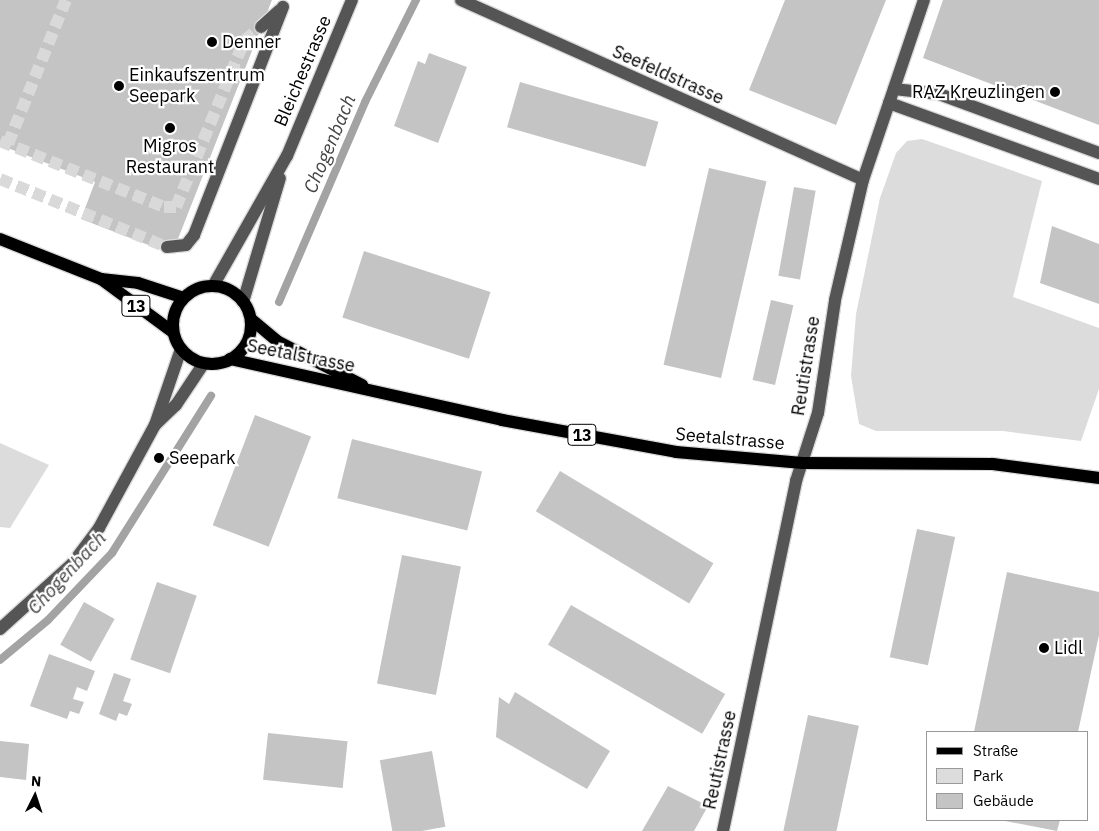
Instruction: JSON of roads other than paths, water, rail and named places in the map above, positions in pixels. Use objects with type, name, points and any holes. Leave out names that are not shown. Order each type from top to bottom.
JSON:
[{"type":"main road","name":"13","points":[[0,239],[101,279],[173,332]]},
{"type":"main road","name":"13","points":[[101,279],[138,283],[184,298]]},
{"type":"main road","points":[[213,286],[243,302],[251,319],[249,338],[230,360],[204,363],[181,349],[173,332],[173,319],[184,298],[213,286]]},
{"type":"main road","name":"Seetalstrasse","points":[[251,319],[277,341],[364,386]]},
{"type":"main road","name":"Seetalstrasse","points":[[230,360],[335,384],[364,386],[502,420],[676,452],[803,463],[993,464],[1099,478]]},
{"type":"street","name":"Bleichestrasse","points":[[243,302],[287,156],[352,0]]},
{"type":"street","name":"Seefeldstrasse","points":[[461,0],[863,180]]},
{"type":"street","name":"Reutistrasse","points":[[722,831],[803,463],[818,413],[835,300],[863,180],[924,0]]},
{"type":"street","points":[[262,27],[284,4]]},
{"type":"street","points":[[167,246],[186,245],[194,235],[284,4]]},
{"type":"street","points":[[894,89],[939,94],[1099,153]]},
{"type":"street","points":[[889,103],[1099,179]]},
{"type":"street","name":"Bleichestrasse","points":[[213,286],[287,156]]},
{"type":"street","points":[[0,629],[72,564],[116,502],[155,425],[181,349]]},
{"type":"street","points":[[155,425],[176,405],[204,363]]},
{"type":"waterway","name":"Chogenbach","points":[[279,302],[365,102],[416,0]]},
{"type":"waterway","name":"Chogenbach","points":[[0,660],[48,620],[112,553],[211,396]]},
{"type":"tunnel","points":[[8,144],[66,0]]},
{"type":"tunnel","points":[[0,141],[164,207],[176,207],[244,41],[261,27]]},
{"type":"tunnel","points":[[0,179],[167,247]]},
{"type":"place","name":"Denner","points":[[212,42]]},
{"type":"place","name":"Einkaufszentrum Seepark","points":[[119,86]]},
{"type":"place","name":"RAZ Kreuzlingen","points":[[1055,92]]},
{"type":"place","name":"Migros Restaurant","points":[[170,128]]},
{"type":"place","name":"Seepark","points":[[159,458]]},
{"type":"place","name":"Lidl","points":[[1044,648]]}]
